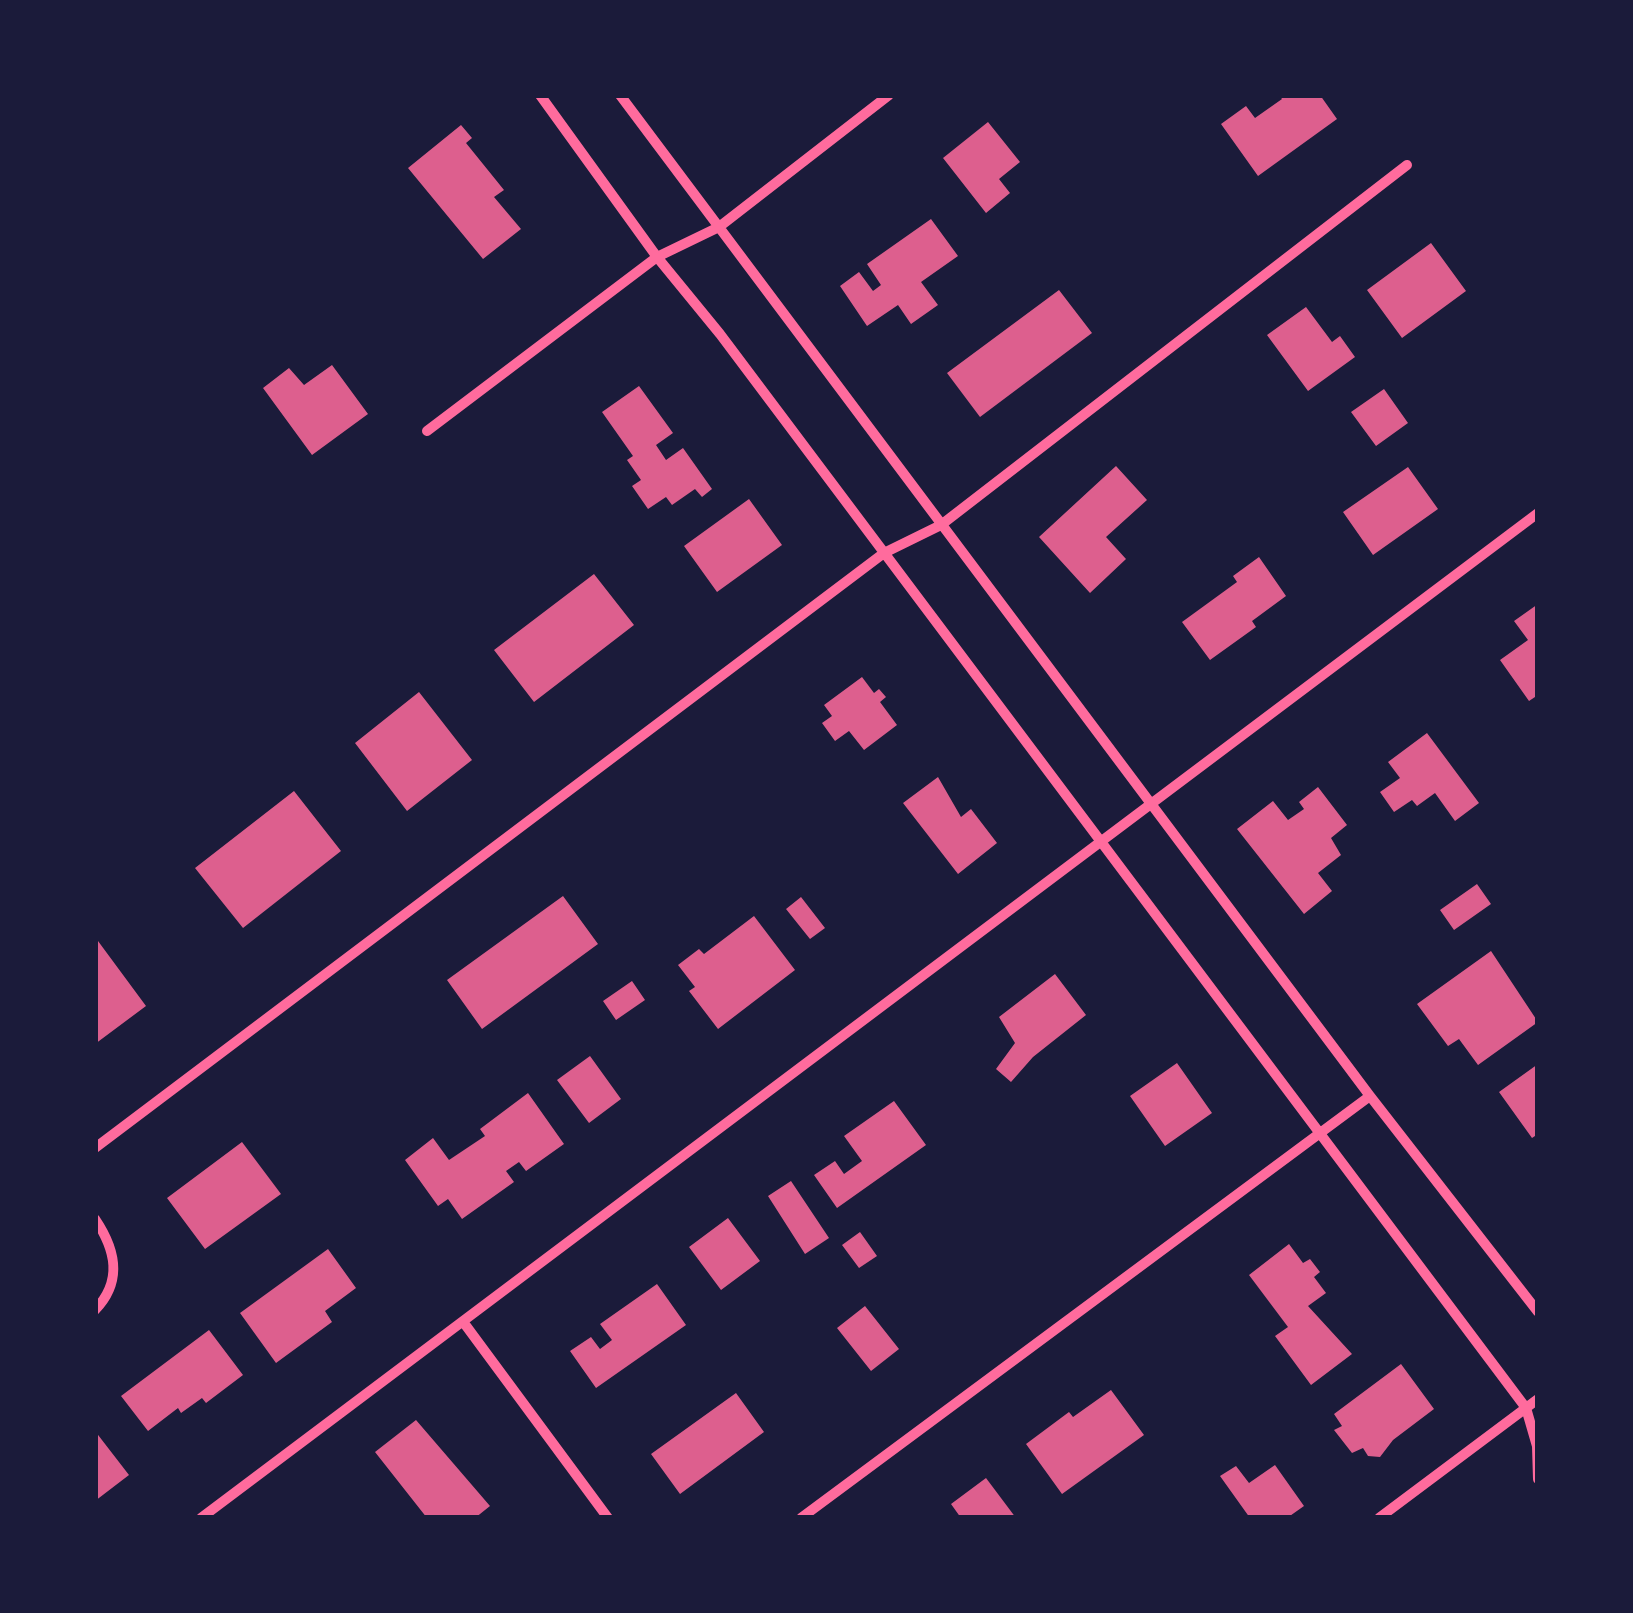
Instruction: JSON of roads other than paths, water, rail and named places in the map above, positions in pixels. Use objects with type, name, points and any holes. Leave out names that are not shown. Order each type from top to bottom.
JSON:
[{"type":"street","points":[[540,95],[657,257],[884,552],[1526,1408],[1537,1446],[1538,1478]]},
{"type":"street","points":[[620,95],[1370,1096],[1538,1312]]},
{"type":"street","points":[[427,431],[657,257],[719,227],[889,95]]},
{"type":"street","points":[[95,1148],[884,552],[941,525],[1407,165]]},
{"type":"street","points":[[201,1518],[1538,513]]},
{"type":"street","points":[[801,1518],[1370,1096]]},
{"type":"street","points":[[95,1220],[110,1242],[114,1262],[109,1293],[95,1310]]},
{"type":"street","points":[[464,1323],[608,1518]]},
{"type":"street","points":[[1379,1518],[1538,1399]]}]
